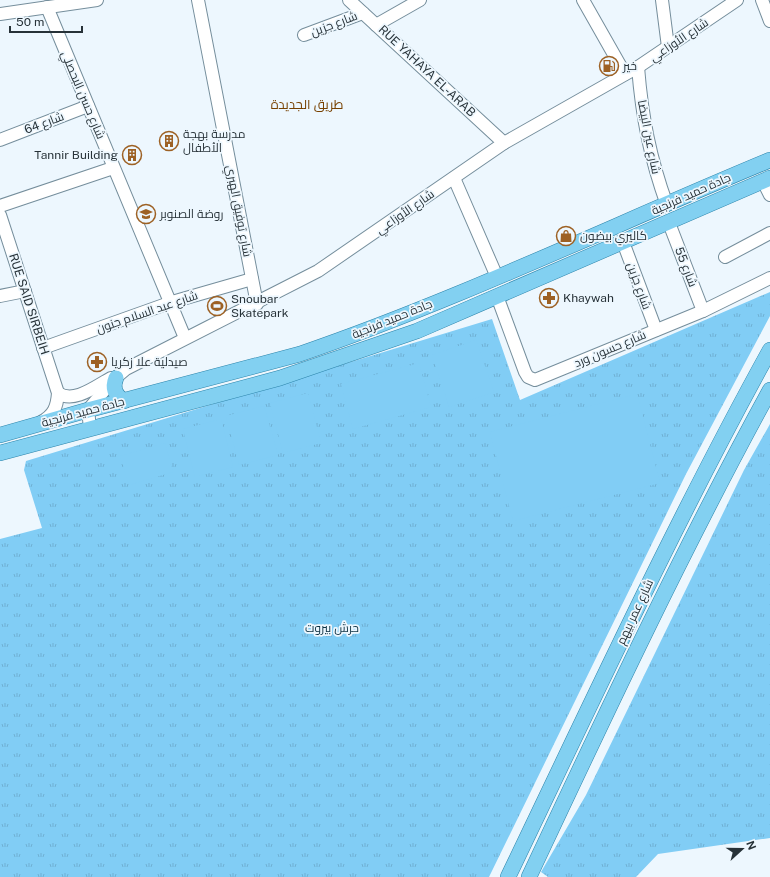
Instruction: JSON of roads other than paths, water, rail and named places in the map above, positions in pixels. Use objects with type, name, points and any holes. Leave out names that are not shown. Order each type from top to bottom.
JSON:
[{"type":"main road","name":"جادة حميد فرنجية","points":[[0,435],[300,354],[497,277],[770,160]]},
{"type":"main road","name":"جادة حميد فرنجية","points":[[0,453],[280,378],[417,331],[766,180]]},
{"type":"main road","name":"شارع عمر بيهم","points":[[508,877],[668,543],[726,429],[770,350]]},
{"type":"main road","points":[[121,374],[114,386],[115,392],[124,401]]},
{"type":"main road","name":"شارع عمر بيهم","points":[[529,877],[629,666],[734,455],[770,390]]},
{"type":"street","points":[[0,14],[97,0]]},
{"type":"street","name":"شارع توفيق الهبري","points":[[198,0],[257,304]]},
{"type":"street","name":"RUE YAHAYA EL-ARAB","points":[[349,0],[504,143]]},
{"type":"street","points":[[376,25],[398,6],[420,0]]},
{"type":"street","points":[[583,0],[625,74]]},
{"type":"street","points":[[662,0],[668,47]]},
{"type":"street","name":"شارع الأوزاعي","points":[[88,410],[121,374],[185,338],[257,304],[318,271],[504,143],[638,67],[737,0]]},
{"type":"street","points":[[762,0],[770,21]]},
{"type":"street","name":"شارع حسن البحصلي","points":[[47,8],[113,168],[172,302],[185,338]]},
{"type":"street","name":"شارع جزين","points":[[304,35],[363,13]]},
{"type":"street","name":"شارع عين البيضا","points":[[638,67],[650,155],[667,205]]},
{"type":"street","name":"شارع 64","points":[[0,140],[88,106]]},
{"type":"street","points":[[0,206],[113,168]]},
{"type":"street","points":[[454,178],[497,277]]},
{"type":"street","points":[[766,180],[770,195]]},
{"type":"street","name":"RUE SAID SIRBEIH","points":[[0,216],[58,393]]},
{"type":"street","name":"شارع 55","points":[[669,223],[703,310]]},
{"type":"street","points":[[725,256],[770,233]]},
{"type":"street","name":"شارع جزين","points":[[624,242],[656,330]]},
{"type":"street","name":"شارع حسون ورد","points":[[497,296],[525,372],[528,377],[535,380],[703,310],[770,278]]},
{"type":"street","name":"شارع عبد السلام جنون","points":[[43,348],[172,302],[252,279]]},
{"type":"street","points":[[0,296],[25,292]]},
{"type":"street","points":[[39,424],[52,414],[57,405],[58,393],[66,397],[73,397],[121,374]]},
{"type":"street","points":[[88,410],[90,428]]},
{"type":"place","name":"خير","points":[[609,66]]},
{"type":"place","name":"مدرسة بهجة الأطفال","points":[[169,141]]},
{"type":"place","name":"Tannir Building","points":[[132,155]]},
{"type":"place","name":"روضة الصنوبر","points":[[146,214]]},
{"type":"place","name":"كاليري بيضون","points":[[566,236]]},
{"type":"place","name":"Khaywah","points":[[549,298]]},
{"type":"place","name":"Snoubar Skatepark","points":[[217,306]]},
{"type":"place","name":"صيدلية علا زكريا","points":[[97,362]]},
{"type":"district","name":"طريق الجديدة","points":[[307,104]]},
{"type":"park label","name":"حرش بيروت","points":[[332,628]]}]
